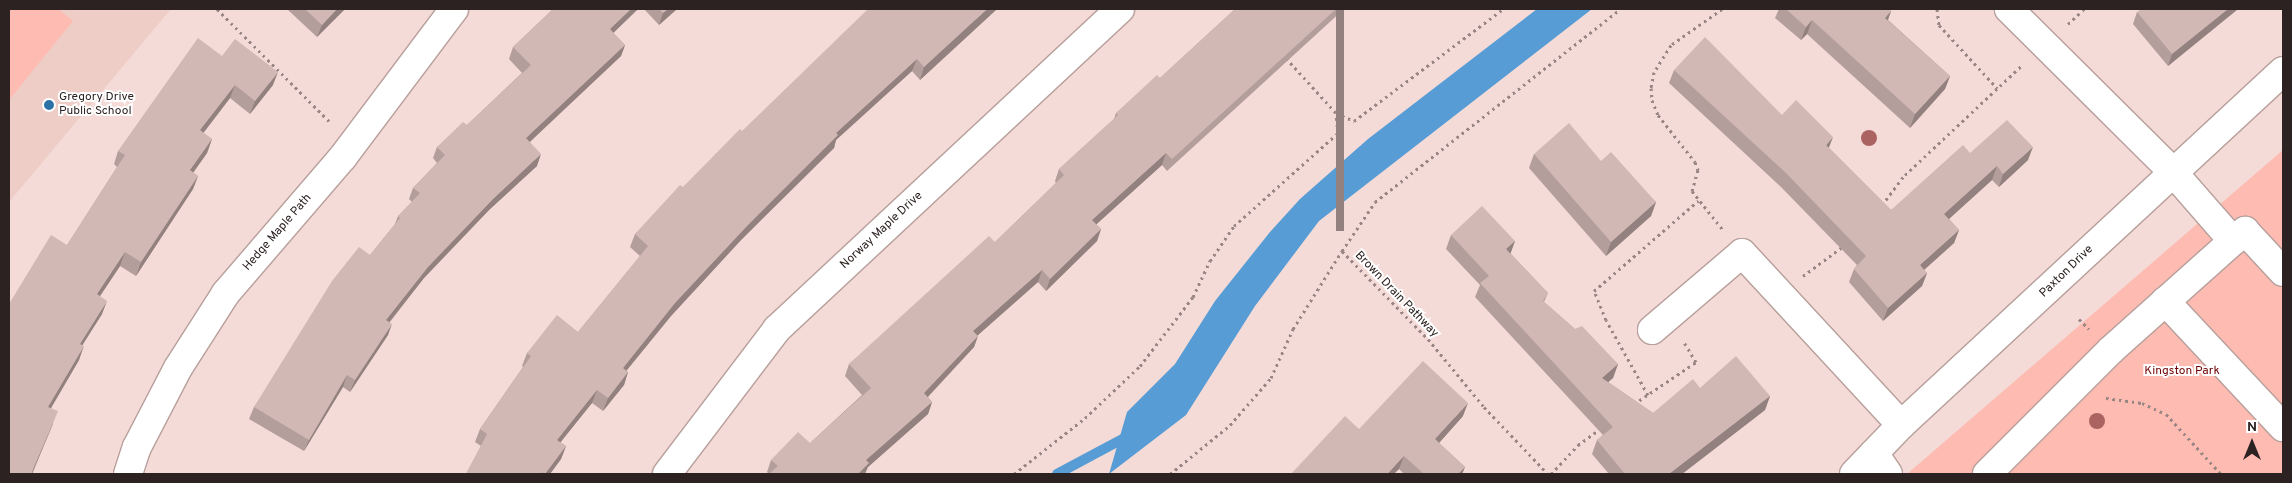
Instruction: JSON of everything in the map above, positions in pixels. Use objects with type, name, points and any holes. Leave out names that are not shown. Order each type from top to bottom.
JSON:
[{"type":"street","name":"Hedge Maple Path","points":[[128,474],[137,447],[178,368],[226,293],[352,145],[454,9]]},
{"type":"street","name":"Norway Maple Drive","points":[[667,474],[777,329],[1120,9]]},
{"type":"street","points":[[2009,9],[2172,171],[2233,241]]},
{"type":"street","name":"Paxton Drive","points":[[1854,474],[1881,463],[1901,425],[2055,284],[2172,171],[2283,71]]},
{"type":"street","points":[[1987,474],[2165,301],[2245,231],[2283,272]]},
{"type":"street","points":[[1660,323],[1742,253],[1901,425]]},
{"type":"street","points":[[2165,301],[2283,427]]},
{"type":"path","points":[[216,9],[352,145]]},
{"type":"path","points":[[1279,50],[1336,113],[1354,121],[1503,9]]},
{"type":"path","points":[[1342,251],[1375,202],[1620,9]]},
{"type":"path","points":[[1722,9],[1671,45],[1657,65],[1651,88],[1652,100],[1658,115],[1695,162],[1698,170],[1692,191],[1698,201],[1742,253]]},
{"type":"path","points":[[1937,9],[1939,25],[1997,88]]},
{"type":"path","points":[[1876,214],[1904,175],[2084,9]]},
{"type":"path","points":[[1014,474],[1085,418],[1140,366],[1193,298],[1210,261],[1234,226],[1338,133],[1336,113]]},
{"type":"path","points":[[1648,395],[1606,320],[1594,291],[1698,201]]},
{"type":"path","points":[[1780,294],[1849,241]]},
{"type":"path","name":"Brown Drain Pathway","points":[[1170,474],[1230,426],[1271,378],[1297,321],[1342,251],[1428,340],[1484,407],[1549,474]]},
{"type":"path","points":[[1628,408],[1696,362],[1660,323]]},
{"type":"path","points":[[2102,398],[2155,407],[2166,414],[2221,474]]},
{"type":"path","points":[[1549,474],[1578,445],[1606,424]]},
{"type":"shaded area","name":"Gregory Drive Public School","points":[[9,9],[171,9],[9,202]]},
{"type":"green space","points":[[9,9],[58,9],[73,21],[9,100]]},
{"type":"green space","name":"Kingston Park","points":[[2283,150],[2283,474],[1907,474]]},
{"type":"water","points":[[1537,9],[1592,9],[1319,221],[1255,306],[1186,415],[1109,474],[1127,412],[1175,364],[1215,301],[1270,232],[1300,199],[1368,139]]},
{"type":"building","points":[[305,9],[337,9],[322,25]]},
{"type":"building","points":[[553,9],[631,9],[610,29],[625,45],[526,138],[541,154],[493,199],[428,267],[386,320],[392,324],[355,380],[347,375],[309,440],[254,407],[332,281],[359,247],[370,255],[400,218],[398,216],[420,193],[413,188],[445,155],[437,147],[463,122],[467,125],[531,65],[513,47]]},
{"type":"building","points":[[659,9],[668,9],[663,13]]},
{"type":"building","points":[[868,9],[987,9],[924,67],[917,59],[836,133],[838,135],[746,227],[675,303],[623,368],[628,372],[608,398],[597,390],[557,440],[566,446],[545,474],[542,472],[540,474],[466,474],[487,434],[480,429],[531,356],[527,353],[557,315],[578,332],[648,246],[635,234],[680,185],[683,187],[740,129],[742,131]]},
{"type":"building","points":[[1235,9],[1336,9],[1172,159],[1166,153],[1092,220],[1101,229],[1050,279],[1042,270],[973,331],[978,336],[924,393],[932,402],[866,460],[869,463],[858,474],[769,474],[778,466],[771,460],[798,432],[810,443],[871,388],[849,364],[989,236],[995,242],[1064,175],[1059,169],[1118,115],[1116,113],[1157,75],[1160,78]]},
{"type":"building","points":[[1786,9],[1888,9],[1891,11],[1885,18],[1950,76],[1915,114],[1812,20],[1806,27]]},
{"type":"building","points":[[2141,9],[2228,9],[2172,54],[2137,12]]},
{"type":"building","points":[[1705,37],[1782,115],[1796,100],[1833,137],[1826,145],[1891,210],[1963,145],[1970,153],[2007,120],[2033,147],[2003,174],[1997,166],[1944,214],[1959,230],[1920,265],[1927,273],[1888,308],[1854,269],[1866,256],[1786,173],[1674,70]]},
{"type":"building","points":[[198,38],[222,56],[235,39],[278,72],[255,101],[235,85],[200,130],[212,139],[190,170],[198,176],[141,262],[125,252],[97,294],[107,301],[80,344],[84,346],[48,407],[58,411],[31,474],[9,474],[9,304],[51,235],[67,245],[125,155],[118,151]]},
{"type":"building","points":[[1569,123],[1601,161],[1611,152],[1656,202],[1611,242],[1534,154]]},
{"type":"building","points":[[1482,206],[1515,241],[1506,249],[1548,293],[1543,301],[1575,329],[1582,326],[1618,364],[1602,378],[1653,413],[1693,379],[1700,388],[1736,356],[1770,396],[1669,474],[1625,474],[1597,440],[1613,427],[1480,283],[1489,276],[1451,235]]},
{"type":"building","points":[[1423,361],[1468,403],[1435,439],[1465,467],[1458,474],[1424,474],[1404,456],[1387,474],[1291,474],[1345,416],[1359,429]]},
{"type":"waterway","points":[[1057,474],[1130,435]]},
{"type":"place","name":"Gregory Drive Public School","points":[[49,105]]}]
